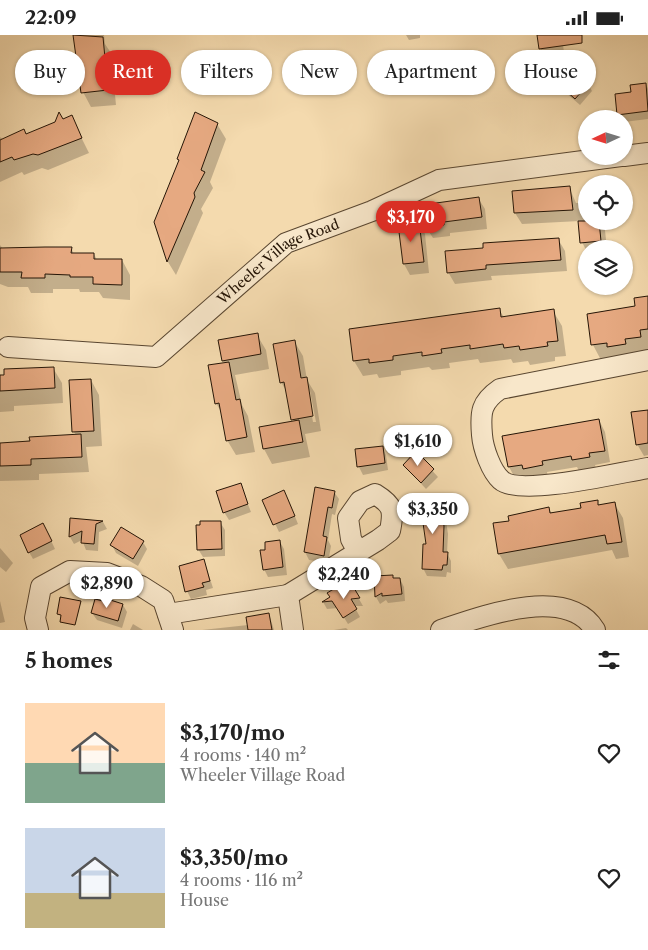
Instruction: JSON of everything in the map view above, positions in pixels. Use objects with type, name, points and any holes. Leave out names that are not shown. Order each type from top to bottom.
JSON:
[{"type":"street","name":"Wheeler Village Road","points":[[633,155],[648,153]]},
{"type":"street","name":"Wheeler Village Road","points":[[8,347],[156,357],[286,243],[372,211],[439,180],[578,162]]},
{"type":"street","points":[[648,360],[500,389],[488,397],[480,416],[483,444],[493,467],[502,481],[517,487],[543,486],[648,468]]},
{"type":"street","points":[[38,630],[35,618],[41,587],[70,571],[107,573],[141,586],[163,600],[170,622],[288,595],[358,552]]},
{"type":"street","points":[[288,595],[293,630]]},
{"type":"street","points":[[441,630],[487,615],[527,607],[554,607],[572,611],[590,622],[594,630]]},
{"type":"building","points":[[73,35],[103,37],[104,50],[95,50],[95,91],[85,93],[85,50],[75,50]]},
{"type":"building","points":[[537,35],[582,35],[582,43],[539,49]]},
{"type":"building","points":[[646,83],[648,111],[633,113],[633,110],[617,110],[615,94],[631,92],[630,85]]},
{"type":"building","points":[[571,95],[578,95],[575,99]]},
{"type":"building","points":[[59,112],[63,119],[72,115],[82,138],[38,155],[33,154],[14,160],[12,157],[0,162],[0,140],[24,129],[26,134],[55,122]]},
{"type":"building","points":[[195,112],[218,123],[201,170],[205,172],[194,193],[195,197],[167,262],[154,222],[179,160],[177,159]]},
{"type":"building","points":[[570,186],[573,210],[514,213],[512,191]]},
{"type":"building","points":[[479,197],[482,217],[444,222],[444,225],[425,227],[422,205]]},
{"type":"building","points":[[419,221],[424,262],[403,264],[398,224]]},
{"type":"building","points":[[579,230],[600,230],[601,240],[580,240]]},
{"type":"building","points":[[559,238],[561,260],[486,265],[486,269],[447,273],[445,251],[483,248],[483,243]]},
{"type":"building","points":[[72,247],[71,253],[94,253],[94,259],[122,259],[122,285],[93,284],[93,277],[45,274],[45,278],[21,278],[22,272],[0,272],[0,248]]},
{"type":"building","points":[[648,296],[648,329],[640,330],[641,337],[625,339],[626,344],[607,347],[607,343],[591,345],[587,314],[635,306],[634,298]]},
{"type":"building","points":[[500,308],[501,317],[554,309],[558,341],[547,342],[548,346],[520,350],[519,346],[504,348],[503,344],[470,349],[470,345],[441,349],[442,353],[422,356],[422,352],[393,356],[393,360],[369,363],[369,359],[353,361],[349,329]]},
{"type":"building","points":[[258,333],[261,354],[222,361],[218,340]]},
{"type":"building","points":[[295,340],[301,378],[307,377],[313,416],[291,420],[284,382],[280,383],[273,344]]},
{"type":"building","points":[[229,362],[236,400],[240,399],[247,437],[226,441],[219,403],[215,404],[208,365]]},
{"type":"building","points":[[54,367],[55,388],[0,391],[0,375],[4,375],[4,369]]},
{"type":"building","points":[[91,379],[94,431],[72,432],[69,380]]},
{"type":"building","points":[[648,410],[648,443],[636,445],[631,412]]},
{"type":"building","points":[[599,419],[605,451],[589,453],[590,457],[572,460],[571,456],[542,461],[543,465],[523,469],[522,465],[508,467],[502,436]]},
{"type":"building","points":[[299,420],[303,442],[263,449],[259,427]]},
{"type":"building","points":[[81,434],[82,457],[31,459],[31,465],[0,466],[0,443],[30,441],[29,437]]},
{"type":"building","points":[[383,446],[385,463],[357,467],[355,449]]},
{"type":"building","points":[[416,451],[434,469],[421,483],[403,465]]},
{"type":"building","points":[[241,483],[248,504],[223,513],[216,491]]},
{"type":"building","points":[[315,487],[335,491],[332,508],[328,507],[323,536],[327,537],[324,556],[304,552]]},
{"type":"building","points":[[284,490],[295,516],[273,525],[262,500]]},
{"type":"building","points":[[440,499],[444,526],[443,552],[448,552],[447,565],[443,565],[442,570],[422,569],[423,544],[426,544],[422,516],[417,517],[415,503]]},
{"type":"building","points":[[598,500],[598,505],[615,502],[622,542],[607,544],[605,535],[498,554],[493,523],[509,521],[508,516],[549,507],[550,513],[581,508],[580,503]]},
{"type":"building","points":[[70,518],[103,521],[96,524],[94,544],[81,543],[82,531],[69,537]]},
{"type":"building","points":[[200,521],[221,521],[222,549],[197,550],[196,525],[200,525]]},
{"type":"building","points":[[43,523],[52,541],[28,553],[20,535]]},
{"type":"building","points":[[121,527],[144,541],[133,559],[110,545]]},
{"type":"building","points":[[280,540],[283,567],[263,570],[260,550],[265,550],[265,542]]},
{"type":"building","points":[[204,559],[210,581],[202,583],[204,587],[185,592],[179,566]]},
{"type":"building","points":[[393,575],[393,578],[400,578],[402,594],[382,596],[382,593],[375,597],[374,576]]},
{"type":"building","points":[[351,583],[360,598],[351,599],[357,609],[343,618],[332,601],[322,602],[330,597],[327,593],[337,587],[340,591]]},
{"type":"building","points":[[60,597],[81,601],[75,625],[60,622],[61,615],[57,614]]},
{"type":"building","points":[[104,598],[123,604],[118,621],[91,613],[95,599],[103,601]]},
{"type":"building","points":[[269,613],[272,630],[248,630],[246,617]]}]
